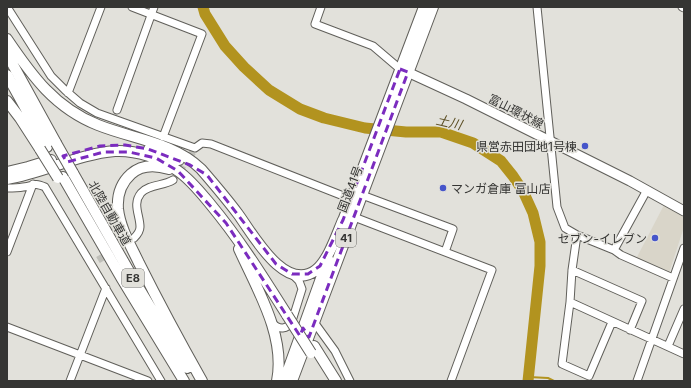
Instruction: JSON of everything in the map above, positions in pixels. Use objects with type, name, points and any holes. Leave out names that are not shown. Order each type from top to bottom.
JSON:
[{"type":"highway","name":"国道41号","points":[[292,381],[362,195],[374,153],[404,70],[424,7]]},
{"type":"highway","name":"国道41号","points":[[404,70],[433,7]]},
{"type":"highway","points":[[7,39],[40,84],[49,94],[73,113],[99,126],[174,150],[196,163],[237,213],[267,255],[276,264],[292,274],[308,274],[315,271],[320,266],[328,254],[343,220]]},
{"type":"highway","name":"北陸自動車道","points":[[7,54],[61,178],[184,381]]},
{"type":"highway","name":"北陸自動車道","points":[[7,75],[48,146],[73,173],[134,280],[196,381]]},
{"type":"highway","points":[[7,101],[20,118],[48,146]]},
{"type":"highway","points":[[7,172],[85,149],[125,145],[148,149],[173,158],[190,165],[207,175]]},
{"type":"highway","points":[[7,179],[32,173],[89,155],[117,151],[156,158],[178,171],[196,186],[226,223],[336,381]]},
{"type":"highway","name":"国道41号","points":[[284,381],[351,199],[374,153]]},
{"type":"highway","points":[[196,186],[179,174],[164,168],[148,166],[140,168],[123,184],[120,192],[118,209],[125,234],[151,287],[202,381]]},
{"type":"highway","points":[[237,213],[256,255],[288,312]]},
{"type":"highway","points":[[226,223],[254,282],[275,335],[279,362],[277,381]]},
{"type":"highway","points":[[296,381],[314,322]]},
{"type":"highway","points":[[313,349],[328,381]]},
{"type":"main road","name":"富山環状線","points":[[404,70],[647,190],[684,211]]},
{"type":"street","points":[[7,7],[52,76],[80,103],[98,113],[194,150],[202,144],[210,144],[351,199]]},
{"type":"street","points":[[68,93],[101,7]]},
{"type":"street","points":[[132,7],[202,34],[163,137]]},
{"type":"street","points":[[117,110],[154,7]]},
{"type":"street","points":[[321,7],[315,24],[373,46],[404,70]]},
{"type":"street","points":[[537,7],[557,207],[565,228],[577,236],[614,250],[621,255],[673,278]]},
{"type":"street","points":[[134,238],[139,232],[140,227],[136,210],[137,201],[141,194],[148,188],[167,184],[173,180]]},
{"type":"street","points":[[7,188],[26,187],[33,184],[45,187],[95,261],[106,288],[161,381]]},
{"type":"street","points":[[7,252],[33,184]]},
{"type":"street","points":[[614,250],[647,190]]},
{"type":"street","points":[[362,195],[454,229],[445,252]]},
{"type":"street","points":[[354,217],[492,270],[451,381]]},
{"type":"street","points":[[577,236],[562,364],[589,376],[612,322]]},
{"type":"street","points":[[637,381],[684,248]]},
{"type":"street","points":[[572,270],[642,301],[630,330]]},
{"type":"street","points":[[270,320],[275,326],[281,328],[287,327],[292,321],[302,290],[299,281],[292,274]]},
{"type":"street","points":[[70,381],[106,288]]},
{"type":"street","points":[[570,302],[684,354]]},
{"type":"street","points":[[668,346],[684,310]]},
{"type":"street","points":[[314,322],[335,351],[350,381]]},
{"type":"street","points":[[7,327],[148,381]]},
{"type":"highlighted area","points":[[400,69],[408,72],[309,337],[303,328],[300,336],[226,223],[178,171],[156,158],[129,152],[104,152],[67,162],[63,156],[100,146],[125,145],[148,149],[190,165],[207,175],[276,264],[292,274],[308,274],[320,266],[343,220]]},
{"type":"shaded area","points":[[664,205],[684,217],[684,227],[669,273],[636,259]]},
{"type":"waterway","name":"土川","points":[[203,7],[205,14],[225,46],[244,67],[269,90],[300,109],[324,118],[365,128],[406,132],[441,132],[473,143],[501,161],[523,191],[533,213],[540,242],[540,266],[528,381]]},
{"type":"waterway","points":[[529,377],[548,378],[554,381]]},
{"type":"tunnel","points":[[173,180],[193,152]]},
{"type":"tunnel","points":[[98,260],[132,240]]},
{"type":"place","name":"県営赤田団地1号棟","points":[[585,146]]},
{"type":"place","name":"マンガ倉庫 富山店","points":[[443,188]]},
{"type":"place","name":"セブン-イレブン","points":[[655,238]]}]
